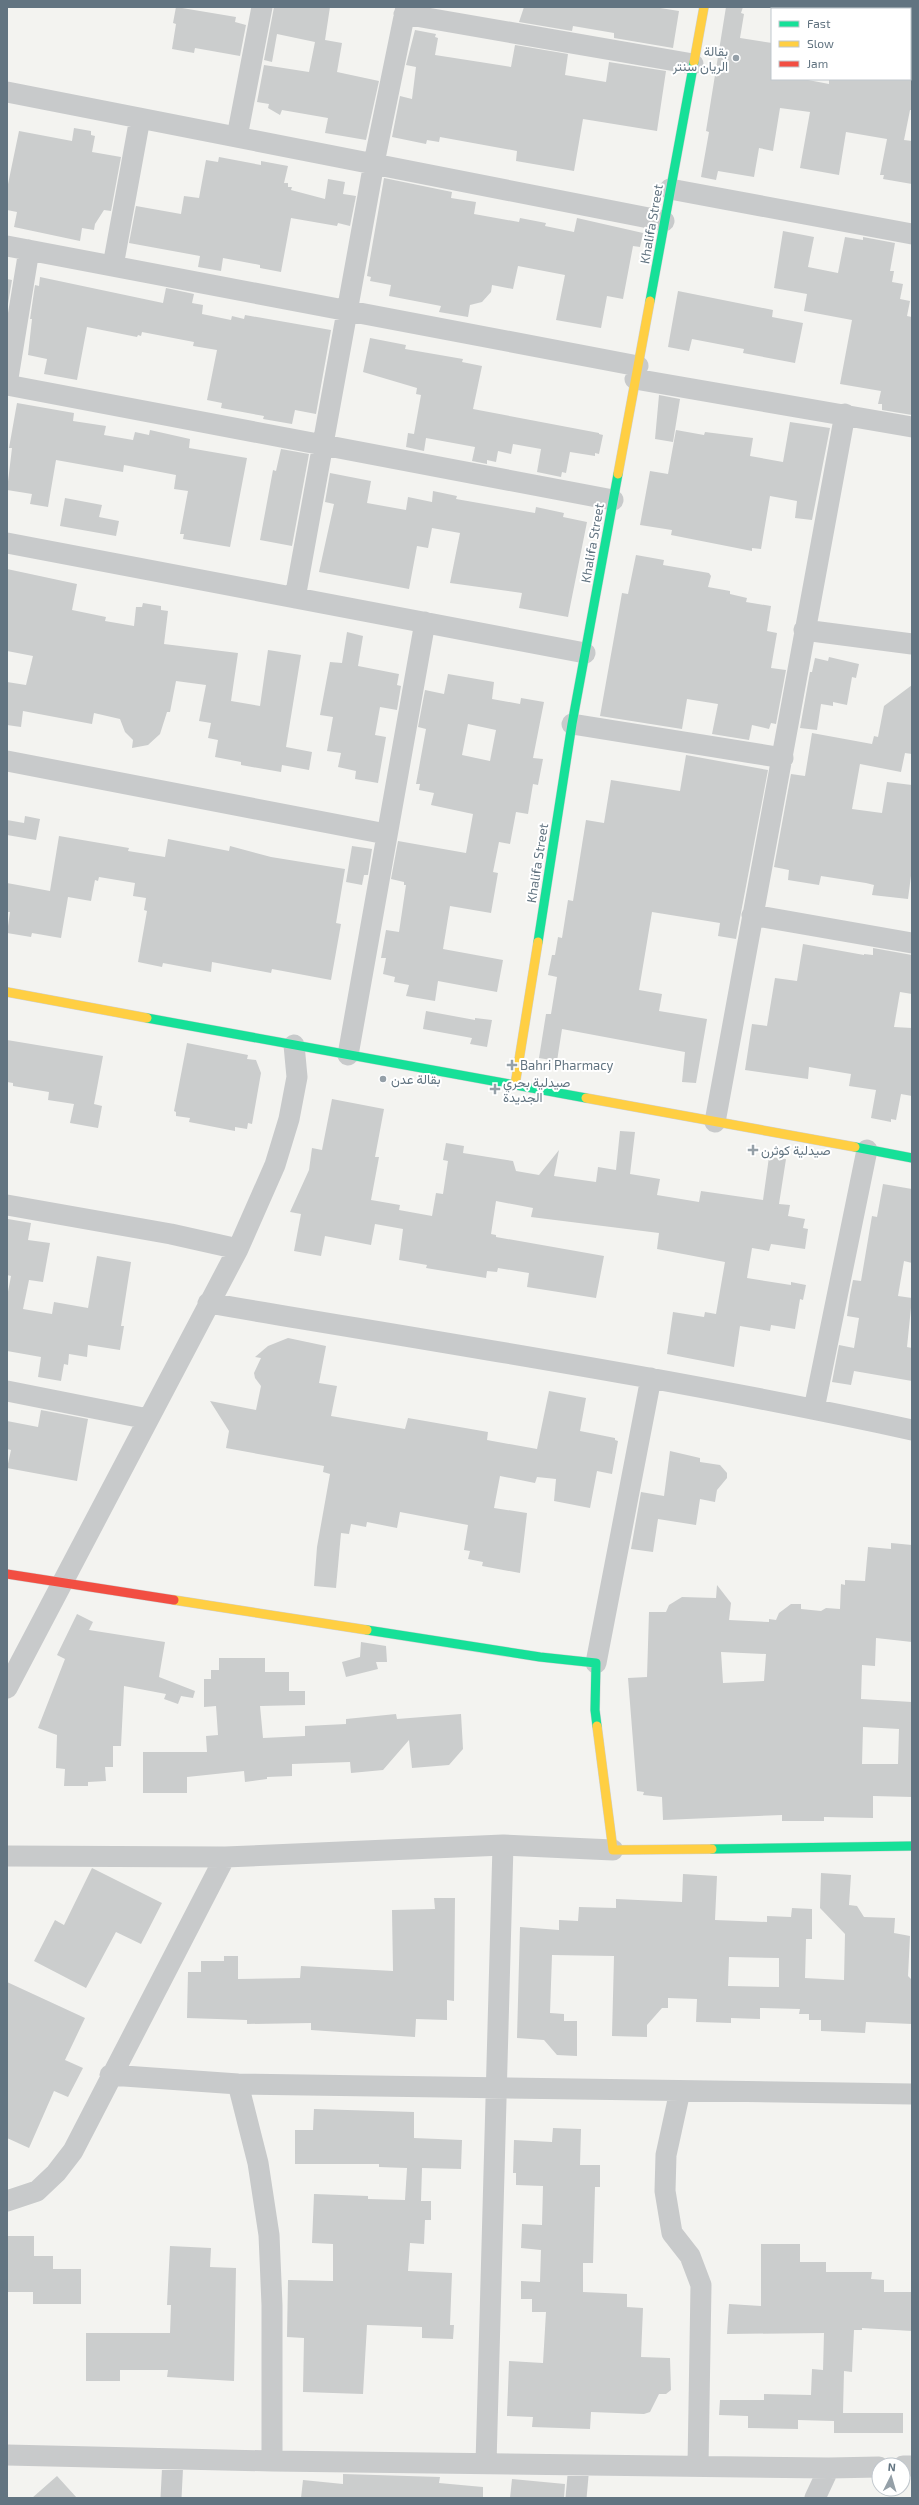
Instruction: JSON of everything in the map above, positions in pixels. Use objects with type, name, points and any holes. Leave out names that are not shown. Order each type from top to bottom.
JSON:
[{"type":"street","points":[[237,137],[262,7]]},
{"type":"street","name":"Khalifa Street","points":[[515,1086],[572,724],[704,7]]},
{"type":"street","points":[[296,598],[374,163],[405,11],[693,64]]},
{"type":"street","points":[[7,92],[664,221]]},
{"type":"street","points":[[113,266],[140,118]]},
{"type":"street","points":[[670,189],[912,234]]},
{"type":"street","points":[[7,246],[348,310],[636,373],[912,427]]},
{"type":"street","points":[[29,250],[7,385],[613,500]]},
{"type":"street","points":[[715,1122],[752,915],[783,758],[804,630],[845,414]]},
{"type":"street","points":[[7,543],[585,652]]},
{"type":"street","points":[[348,1055],[386,834],[425,622]]},
{"type":"street","points":[[804,630],[912,644]]},
{"type":"street","points":[[572,724],[783,758]]},
{"type":"street","points":[[7,761],[386,834]]},
{"type":"street","points":[[752,915],[912,943]]},
{"type":"street","points":[[7,992],[912,1158]]},
{"type":"street","points":[[7,1688],[208,1303],[238,1249],[274,1165],[289,1119],[297,1077],[294,1045]]},
{"type":"street","points":[[814,1409],[867,1150]]},
{"type":"street","points":[[7,1205],[171,1234],[238,1249]]},
{"type":"street","points":[[208,1303],[651,1378],[814,1409],[912,1430]]},
{"type":"street","points":[[613,1850],[595,1710],[596,1663],[651,1378]]},
{"type":"street","points":[[7,1391],[148,1418]]},
{"type":"street","points":[[7,1574],[540,1657],[596,1663]]},
{"type":"street","points":[[486,2464],[498,2089],[503,1845]]},
{"type":"street","points":[[7,1856],[225,1857],[503,1845],[613,1850],[912,1846]]},
{"type":"street","points":[[7,2201],[37,2191],[56,2173],[73,2151],[110,2075],[225,1857]]},
{"type":"street","points":[[110,2075],[238,2084],[912,2094]]},
{"type":"street","points":[[238,2084],[258,2164],[269,2234],[272,2305],[272,2461]]},
{"type":"street","points":[[680,2091],[666,2155],[665,2191],[672,2233],[690,2256],[701,2285],[698,2466]]},
{"type":"street","points":[[7,2455],[272,2461],[830,2468],[871,2467]]},
{"type":"street","points":[[171,2498],[173,2459]]},
{"type":"street","points":[[576,2498],[579,2465]]},
{"type":"street","points":[[815,2498],[830,2468]]},
{"type":"building","points":[[176,7],[236,17],[235,22],[246,25],[240,56],[195,48],[194,53],[172,49],[176,24],[173,23]]},
{"type":"building","points":[[274,7],[330,7],[325,40],[342,43],[337,72],[379,81],[366,140],[325,133],[328,118],[282,110],[280,115],[268,108],[269,104],[257,102],[264,65],[309,72],[315,42],[277,34],[272,62],[264,60]]},
{"type":"building","points":[[524,7],[654,7],[679,11],[673,48],[614,38],[614,33],[573,26],[572,31],[519,22]]},
{"type":"building","points":[[726,7],[743,7],[741,13],[744,14],[740,38],[771,43],[771,80],[808,80],[829,84],[829,80],[912,79],[912,110],[910,110],[904,140],[912,141],[912,184],[883,179],[884,175],[880,175],[887,139],[846,132],[839,175],[800,168],[810,112],[780,108],[773,151],[759,148],[754,177],[718,171],[716,180],[701,177],[709,132],[706,131]]},
{"type":"building","points":[[415,30],[436,34],[435,37],[438,38],[435,55],[511,67],[515,45],[568,54],[565,75],[606,82],[609,62],[666,71],[657,131],[583,119],[574,171],[516,161],[517,151],[440,137],[439,142],[427,140],[426,144],[392,137],[400,96],[412,99],[416,67],[406,65]]},
{"type":"building","points":[[74,128],[91,131],[91,135],[95,136],[92,152],[121,157],[111,211],[104,210],[95,224],[94,230],[82,228],[80,241],[14,227],[17,212],[7,210],[7,189],[19,131],[72,141]]},
{"type":"building","points":[[219,157],[261,165],[261,161],[288,166],[284,183],[288,183],[288,187],[292,187],[291,190],[325,199],[328,179],[345,182],[343,194],[356,196],[350,226],[338,223],[337,226],[291,218],[281,272],[260,268],[260,265],[223,258],[221,271],[198,267],[200,256],[129,243],[136,206],[181,214],[184,196],[199,198],[206,160],[218,162]]},
{"type":"building","points":[[384,178],[452,192],[451,198],[476,202],[474,214],[519,222],[520,218],[546,223],[545,226],[574,232],[577,218],[643,233],[640,247],[633,246],[623,299],[607,296],[601,328],[556,320],[565,275],[518,266],[513,289],[492,285],[491,292],[482,302],[470,305],[468,317],[439,312],[441,306],[389,296],[391,285],[370,281],[371,277],[367,276]]},
{"type":"building","points":[[783,231],[814,237],[808,267],[838,273],[845,237],[863,240],[863,237],[895,243],[890,271],[894,271],[892,282],[903,284],[900,299],[910,301],[907,316],[912,317],[912,415],[882,410],[882,404],[878,404],[881,391],[840,384],[852,320],[804,311],[807,294],[774,288]]},
{"type":"building","points":[[40,277],[163,303],[166,288],[194,294],[192,303],[203,305],[202,314],[231,320],[232,316],[244,319],[245,315],[331,330],[316,414],[295,410],[292,424],[263,419],[264,416],[221,408],[222,403],[207,400],[217,350],[193,346],[194,342],[142,332],[141,336],[138,335],[137,337],[87,327],[77,380],[44,374],[47,359],[28,355],[32,319],[30,319],[35,285],[39,286]]},
{"type":"building","points":[[7,279],[12,280],[7,310]]},
{"type":"building","points":[[678,291],[773,310],[772,317],[803,323],[795,363],[743,353],[744,349],[692,339],[689,351],[668,347]]},
{"type":"building","points":[[370,338],[406,345],[405,349],[463,359],[462,362],[482,366],[473,409],[599,433],[603,435],[599,454],[595,453],[595,456],[570,452],[566,473],[562,472],[561,477],[537,472],[541,449],[513,444],[511,454],[498,451],[496,462],[487,460],[487,464],[472,461],[475,447],[426,438],[424,451],[406,447],[408,433],[414,434],[421,395],[416,394],[417,388],[363,372]]},
{"type":"building","points":[[659,395],[680,399],[673,442],[655,439]]},
{"type":"building","points":[[17,403],[74,413],[73,421],[106,426],[104,435],[133,440],[135,432],[149,435],[150,430],[190,439],[189,448],[247,458],[230,547],[183,539],[184,534],[180,534],[188,491],[174,489],[176,475],[124,465],[123,472],[56,460],[48,507],[30,504],[32,494],[7,490],[12,448],[9,448]]},
{"type":"building","points":[[790,422],[830,428],[812,520],[795,518],[797,501],[770,496],[761,549],[752,548],[752,551],[671,535],[672,530],[640,525],[650,471],[668,474],[676,430],[704,435],[705,432],[753,438],[750,456],[783,462]]},
{"type":"building","points":[[281,449],[309,454],[292,546],[260,540],[273,470],[276,471]]},
{"type":"building","points":[[330,473],[371,481],[367,503],[406,510],[408,497],[432,502],[433,491],[457,496],[456,499],[535,513],[536,507],[564,513],[563,517],[587,522],[568,617],[519,608],[522,593],[450,583],[460,533],[432,528],[428,548],[417,546],[409,589],[319,572],[334,504],[325,502]]},
{"type":"building","points":[[65,498],[102,505],[99,517],[119,521],[116,536],[60,526]]},
{"type":"building","points":[[636,555],[664,560],[663,565],[709,573],[711,576],[708,587],[730,591],[730,594],[747,598],[746,602],[771,606],[767,631],[777,633],[771,668],[786,670],[776,724],[771,723],[769,729],[752,725],[749,740],[712,734],[718,704],[687,699],[682,729],[600,716],[622,593],[628,594]]},
{"type":"building","points":[[7,569],[77,584],[72,610],[106,617],[105,621],[134,626],[136,607],[142,607],[143,603],[161,606],[161,610],[168,611],[164,644],[238,653],[231,701],[260,706],[268,650],[301,655],[286,747],[312,752],[309,770],[282,765],[281,772],[241,765],[241,762],[215,757],[218,740],[208,738],[211,723],[199,721],[206,685],[176,681],[170,712],[167,712],[160,734],[148,745],[132,748],[133,740],[125,732],[120,719],[94,713],[92,724],[23,711],[21,727],[7,725],[7,682],[26,685],[33,656],[7,651]]},
{"type":"building","points":[[347,632],[363,636],[358,666],[399,674],[397,685],[401,686],[397,710],[380,707],[375,735],[386,737],[378,783],[355,779],[356,771],[338,767],[341,753],[327,751],[333,717],[320,715],[330,662],[342,663]]},
{"type":"building","points":[[829,657],[859,664],[856,678],[852,677],[847,705],[833,702],[833,706],[821,704],[817,730],[800,728],[810,672],[812,672],[815,658],[828,661]]},
{"type":"building","points":[[448,674],[494,682],[492,699],[520,704],[521,698],[544,702],[533,758],[543,759],[538,785],[533,784],[528,814],[516,812],[510,844],[499,842],[493,872],[498,873],[491,913],[450,906],[443,949],[503,960],[497,992],[438,981],[435,1001],[406,996],[409,985],[394,982],[395,977],[383,974],[386,958],[381,958],[386,930],[399,932],[406,885],[404,885],[404,882],[391,879],[398,841],[466,853],[473,814],[431,805],[434,793],[419,790],[420,784],[416,784],[426,729],[418,727],[425,690],[444,694]],"holes":[[[468,724],[496,730],[490,761],[462,755]]]},
{"type":"building","points":[[912,685],[912,754],[905,753],[901,772],[860,764],[852,809],[882,813],[887,782],[912,785],[912,868],[908,899],[872,895],[874,885],[866,883],[821,876],[819,885],[788,880],[789,870],[774,867],[791,774],[805,776],[812,733],[872,744],[874,736],[878,737],[884,706]]},
{"type":"building","points":[[686,755],[768,770],[736,939],[718,936],[720,923],[652,912],[639,990],[662,994],[659,1011],[707,1019],[696,1083],[682,1082],[685,1052],[562,1029],[557,1061],[539,1058],[546,1014],[551,1014],[557,977],[548,975],[552,955],[555,955],[558,937],[562,938],[568,900],[573,901],[586,820],[604,823],[611,780],[680,791]]},
{"type":"building","points":[[25,816],[40,819],[36,840],[7,835],[7,820],[24,823]]},
{"type":"building","points":[[59,836],[129,848],[128,851],[165,857],[168,839],[229,851],[230,846],[271,857],[345,869],[336,923],[341,924],[331,980],[272,969],[271,973],[212,962],[211,972],[163,963],[162,967],[138,962],[147,911],[144,910],[146,898],[133,896],[135,883],[99,877],[98,881],[95,880],[91,901],[68,897],[61,938],[32,933],[31,937],[7,933],[10,912],[7,912],[7,883],[50,891]]},
{"type":"building","points":[[352,846],[372,849],[368,875],[364,875],[362,885],[346,882]]},
{"type":"building","points":[[803,944],[864,955],[873,955],[873,948],[912,955],[912,994],[900,992],[894,1027],[912,1028],[912,1096],[901,1094],[896,1120],[891,1119],[891,1122],[871,1118],[876,1090],[849,1086],[851,1074],[809,1067],[808,1079],[745,1070],[752,1024],[767,1026],[775,978],[797,981]]},
{"type":"building","points":[[426,1011],[475,1020],[475,1018],[492,1020],[487,1047],[470,1044],[472,1038],[423,1029]]},
{"type":"building","points":[[7,1040],[103,1056],[94,1104],[102,1106],[98,1128],[70,1123],[74,1104],[48,1100],[49,1092],[13,1086],[13,1083],[7,1082]]},
{"type":"building","points":[[187,1043],[248,1055],[247,1059],[256,1060],[261,1073],[252,1124],[248,1123],[247,1129],[235,1127],[235,1131],[189,1122],[190,1118],[176,1116],[176,1112],[174,1111]]},
{"type":"building","points":[[332,1099],[384,1109],[375,1157],[379,1157],[371,1200],[400,1205],[399,1210],[432,1216],[436,1193],[443,1194],[448,1161],[443,1160],[446,1143],[464,1146],[463,1153],[513,1161],[516,1171],[539,1175],[559,1150],[554,1176],[596,1182],[598,1167],[616,1170],[620,1131],[635,1132],[630,1174],[660,1179],[657,1195],[699,1202],[701,1191],[763,1200],[769,1157],[786,1159],[779,1204],[790,1205],[788,1216],[805,1219],[803,1228],[808,1229],[805,1249],[771,1244],[769,1251],[752,1248],[747,1278],[791,1285],[791,1282],[806,1285],[803,1300],[800,1299],[795,1329],[771,1325],[770,1331],[740,1326],[734,1367],[667,1354],[673,1312],[704,1317],[705,1312],[716,1314],[725,1262],[657,1249],[659,1233],[531,1217],[533,1208],[496,1201],[491,1234],[496,1235],[496,1237],[604,1256],[596,1298],[527,1287],[529,1273],[498,1268],[497,1272],[487,1271],[486,1278],[426,1268],[427,1265],[399,1260],[403,1229],[375,1224],[371,1245],[325,1236],[321,1256],[294,1251],[301,1214],[290,1212],[309,1170],[312,1148],[322,1150]]},
{"type":"building","points":[[883,1184],[912,1189],[912,1263],[904,1261],[898,1296],[912,1298],[907,1347],[912,1348],[912,1381],[854,1371],[851,1385],[832,1382],[839,1345],[854,1348],[859,1318],[847,1316],[850,1295],[853,1280],[861,1281],[872,1216],[877,1217]]},
{"type":"building","points":[[8,1219],[31,1223],[28,1240],[50,1243],[43,1282],[29,1280],[23,1309],[52,1314],[54,1302],[88,1308],[97,1256],[131,1262],[121,1326],[124,1326],[120,1350],[88,1345],[87,1357],[69,1354],[68,1365],[64,1364],[61,1381],[38,1377],[41,1357],[7,1351],[7,1297],[11,1276],[7,1275]]},
{"type":"building","points":[[288,1338],[326,1346],[319,1383],[337,1386],[331,1416],[405,1429],[408,1418],[488,1432],[487,1440],[537,1449],[549,1391],[586,1398],[580,1431],[615,1438],[615,1440],[618,1441],[612,1474],[597,1471],[590,1508],[554,1501],[556,1479],[537,1477],[535,1483],[500,1476],[494,1508],[527,1513],[520,1573],[482,1566],[483,1562],[468,1559],[470,1551],[464,1550],[468,1525],[400,1512],[397,1528],[367,1522],[366,1527],[351,1524],[349,1534],[341,1533],[336,1588],[314,1586],[317,1547],[330,1474],[323,1472],[324,1466],[226,1448],[229,1431],[210,1401],[256,1410],[261,1386],[255,1378],[254,1373],[261,1358],[255,1357],[268,1346]]},
{"type":"building","points":[[41,1410],[88,1419],[77,1481],[7,1468],[11,1450],[7,1449],[7,1421],[38,1427]]},
{"type":"building","points":[[670,1451],[700,1458],[700,1462],[720,1465],[727,1473],[727,1478],[717,1490],[715,1502],[700,1499],[696,1525],[658,1519],[653,1552],[631,1549],[641,1492],[664,1496]]},
{"type":"building","points":[[891,1543],[912,1545],[912,1642],[876,1638],[875,1666],[862,1665],[861,1699],[912,1702],[912,1797],[873,1796],[873,1818],[824,1817],[824,1821],[782,1821],[782,1815],[663,1820],[662,1797],[643,1795],[644,1792],[637,1791],[628,1678],[647,1677],[649,1612],[666,1612],[669,1605],[682,1597],[716,1598],[717,1585],[731,1603],[729,1620],[769,1622],[769,1619],[776,1620],[779,1613],[791,1604],[801,1604],[801,1609],[821,1611],[826,1608],[840,1609],[841,1584],[845,1585],[845,1580],[865,1581],[868,1547],[891,1549]],"holes":[[[721,1652],[766,1654],[764,1681],[723,1683]],[[863,1727],[899,1729],[898,1764],[862,1764]]]},
{"type":"building","points":[[77,1614],[93,1622],[89,1630],[165,1642],[159,1677],[195,1691],[193,1698],[181,1696],[178,1704],[164,1699],[166,1694],[124,1686],[121,1746],[113,1746],[113,1767],[105,1767],[106,1781],[88,1782],[88,1786],[64,1786],[65,1769],[56,1768],[57,1735],[38,1728],[65,1659],[57,1655]]},
{"type":"building","points":[[361,1642],[386,1646],[387,1662],[376,1662],[378,1669],[346,1677],[342,1662],[360,1657]]},
{"type":"building","points":[[219,1658],[265,1658],[265,1672],[289,1672],[289,1691],[305,1691],[305,1705],[260,1706],[263,1738],[305,1736],[305,1726],[346,1724],[346,1719],[396,1714],[397,1719],[461,1714],[463,1749],[449,1765],[412,1768],[409,1740],[383,1770],[351,1773],[350,1762],[292,1764],[292,1776],[267,1777],[267,1779],[245,1782],[244,1771],[187,1777],[187,1793],[143,1793],[143,1752],[207,1752],[206,1736],[218,1735],[216,1706],[204,1707],[204,1679],[211,1679],[211,1670],[219,1670]]},
{"type":"building","points":[[92,1868],[162,1903],[141,1944],[116,1932],[86,1988],[34,1961],[55,1920],[64,1925]]},
{"type":"building","points":[[821,1873],[851,1875],[849,1905],[857,1906],[864,1917],[895,1918],[894,1933],[910,1936],[908,1976],[912,1980],[912,2024],[866,2022],[865,2033],[821,2031],[821,2020],[809,2020],[809,2014],[799,2014],[800,2009],[760,2008],[760,2019],[731,2018],[731,2023],[696,2022],[697,1999],[668,1998],[668,2008],[662,2008],[647,2025],[647,2037],[612,2036],[614,1956],[552,1955],[550,2013],[564,2014],[564,2021],[577,2021],[577,2056],[557,2055],[544,2040],[517,2038],[520,1927],[559,1930],[559,1920],[578,1921],[579,1907],[616,1908],[616,1899],[682,1902],[683,1874],[717,1876],[715,1920],[767,1922],[767,1916],[791,1917],[792,1908],[812,1909],[812,1939],[806,1939],[805,1978],[844,1980],[845,1934],[820,1908]],"holes":[[[729,1957],[779,1958],[779,1987],[728,1986]]]},
{"type":"building","points":[[434,1898],[455,1898],[454,2001],[447,2000],[447,2020],[416,2019],[415,2037],[311,2030],[311,2023],[247,2024],[247,2020],[187,2018],[188,1972],[201,1972],[201,1961],[224,1961],[224,1956],[238,1956],[238,1979],[300,1978],[301,1966],[393,1971],[392,1910],[435,1909]]},
{"type":"building","points":[[7,1982],[85,2018],[65,2060],[83,2068],[68,2097],[54,2091],[29,2148],[7,2138]]},
{"type":"building","points":[[314,2109],[414,2112],[414,2138],[462,2140],[461,2169],[422,2168],[421,2201],[431,2201],[431,2220],[425,2220],[424,2244],[410,2243],[408,2271],[452,2273],[450,2325],[454,2325],[453,2339],[422,2338],[422,2327],[367,2325],[363,2394],[303,2392],[304,2338],[287,2337],[288,2280],[333,2281],[333,2244],[312,2243],[314,2194],[368,2196],[368,2199],[405,2200],[407,2168],[379,2167],[379,2164],[295,2164],[295,2130],[313,2130]]},
{"type":"building","points":[[553,2128],[581,2129],[580,2165],[600,2165],[600,2187],[595,2187],[593,2263],[583,2263],[583,2292],[627,2294],[627,2307],[643,2308],[641,2357],[670,2358],[671,2390],[666,2394],[659,2394],[650,2412],[644,2414],[591,2412],[590,2429],[532,2427],[533,2417],[507,2416],[509,2361],[543,2363],[546,2312],[532,2312],[532,2299],[521,2299],[521,2281],[540,2282],[541,2250],[521,2248],[522,2224],[542,2225],[543,2186],[516,2185],[516,2173],[513,2173],[514,2140],[552,2142]]},
{"type":"building","points":[[7,2236],[34,2236],[34,2256],[53,2256],[53,2269],[81,2269],[81,2304],[33,2304],[33,2292],[7,2292]]},
{"type":"building","points":[[761,2244],[800,2244],[800,2262],[826,2262],[826,2272],[872,2272],[871,2279],[884,2280],[884,2292],[912,2292],[912,2331],[862,2328],[862,2330],[854,2330],[852,2372],[844,2371],[843,2413],[903,2413],[903,2433],[834,2433],[834,2421],[798,2420],[798,2429],[748,2428],[748,2416],[719,2415],[720,2400],[764,2400],[764,2394],[811,2395],[812,2369],[823,2370],[824,2333],[727,2334],[729,2304],[761,2306]]},
{"type":"building","points":[[170,2246],[211,2248],[210,2267],[236,2268],[234,2381],[167,2377],[168,2370],[120,2370],[120,2381],[86,2381],[86,2333],[170,2333],[171,2305],[167,2305]]},
{"type":"building","points":[[343,2474],[440,2477],[439,2483],[483,2487],[483,2498],[301,2498],[303,2480],[343,2484]]},
{"type":"building","points":[[57,2476],[77,2498],[32,2498]]},
{"type":"building","points":[[512,2479],[565,2484],[564,2498],[510,2498]]},
{"type":"traffic: fast","points":[[650,301],[694,62]]},
{"type":"traffic: fast","points":[[538,942],[572,724],[618,474]]},
{"type":"traffic: fast","points":[[147,1018],[586,1098]]},
{"type":"traffic: fast","points":[[855,1147],[912,1158]]},
{"type":"traffic: fast","points":[[367,1630],[540,1657],[596,1663],[595,1710],[597,1726]]},
{"type":"traffic: fast","points":[[712,1849],[912,1846]]},
{"type":"traffic: slow","points":[[694,62],[704,7]]},
{"type":"traffic: slow","points":[[618,474],[650,301]]},
{"type":"traffic: slow","points":[[515,1085],[538,942]]},
{"type":"traffic: slow","points":[[7,992],[147,1018]]},
{"type":"traffic: slow","points":[[586,1098],[855,1147]]},
{"type":"traffic: slow","points":[[174,1600],[367,1630]]},
{"type":"traffic: slow","points":[[597,1726],[613,1850],[712,1849]]},
{"type":"traffic: jam","points":[[7,1574],[174,1600]]},
{"type":"place","name":"بقالة الريان سنتر","points":[[736,58]]},
{"type":"place","name":"Bahri Pharmacy","points":[[512,1065]]},
{"type":"place","name":"بقالة عدن","points":[[383,1079]]},
{"type":"place","name":"صيدلية بحري الجديدة","points":[[495,1089]]},
{"type":"place","name":"صيدلية كوثرن","points":[[753,1150]]}]
